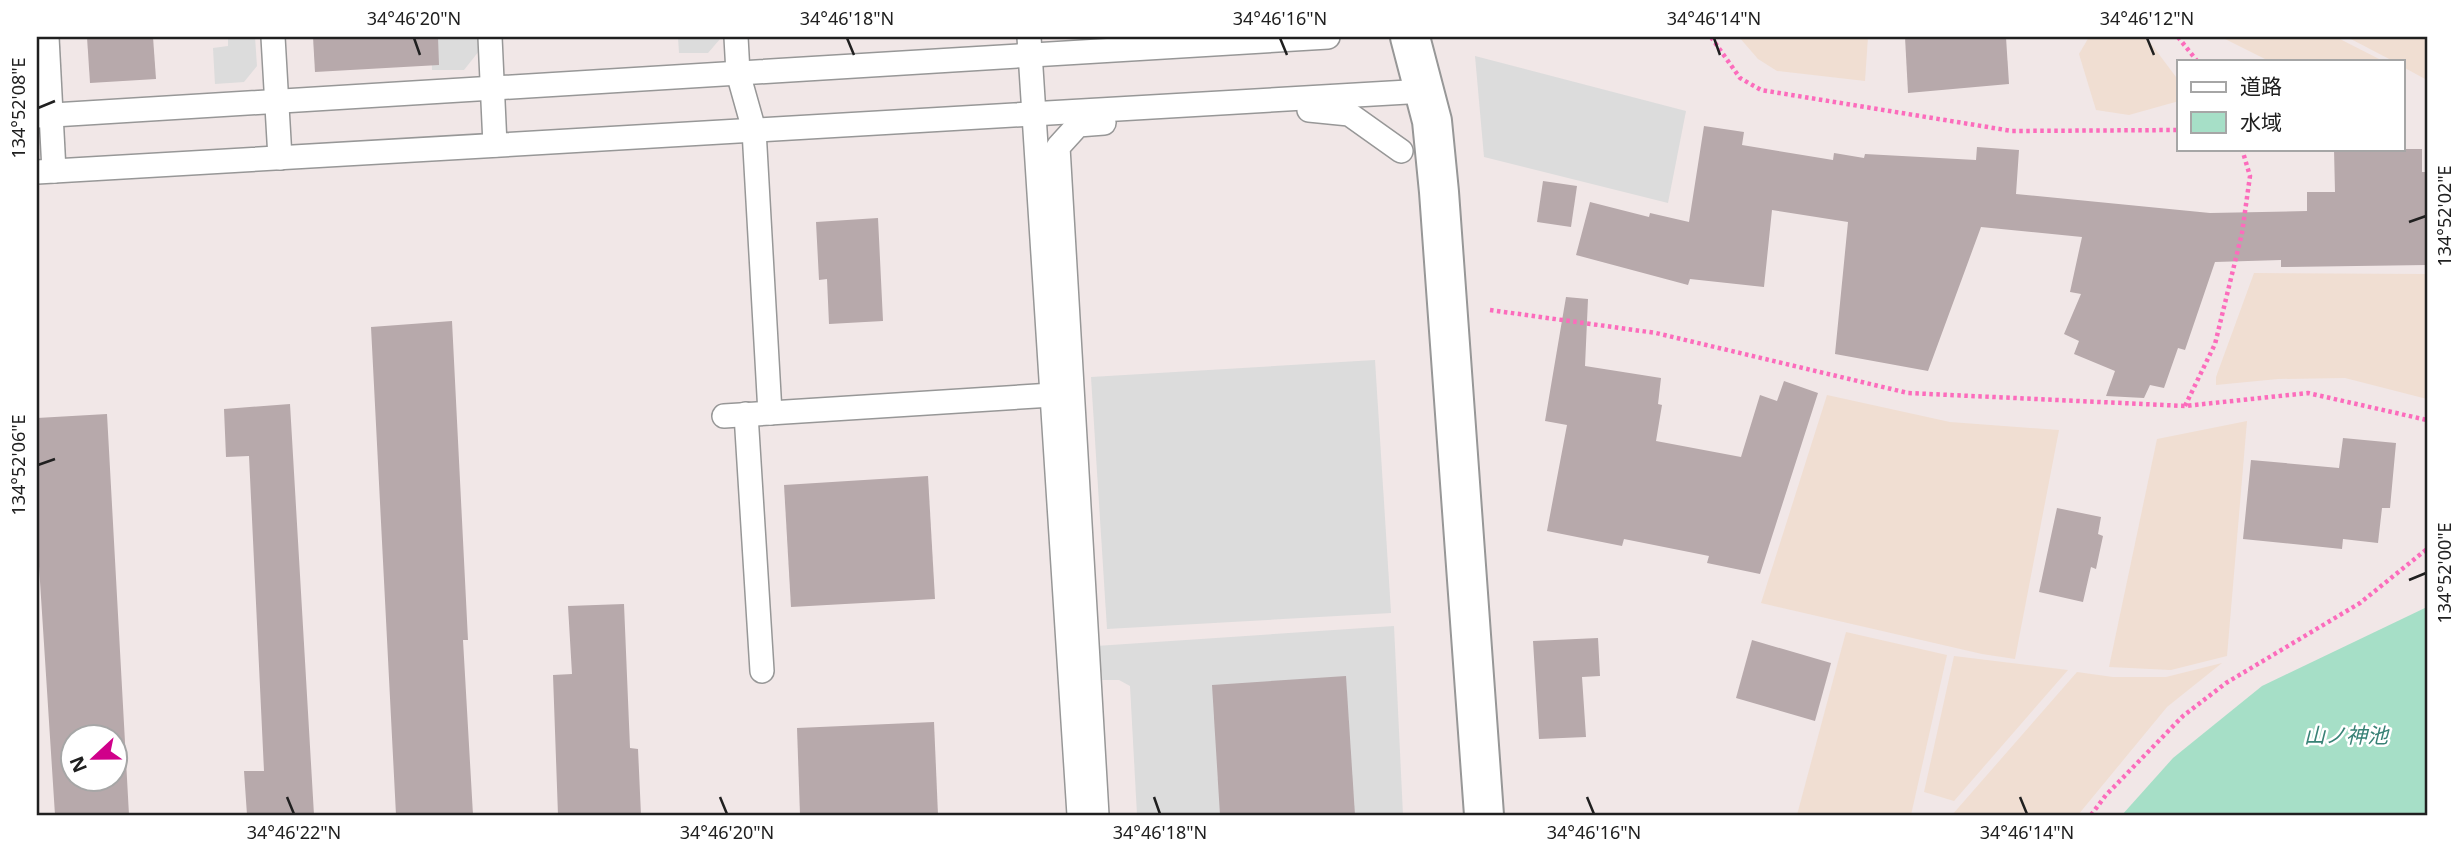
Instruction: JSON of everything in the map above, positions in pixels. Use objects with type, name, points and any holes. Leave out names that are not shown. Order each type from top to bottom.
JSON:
[{"type":"street","points":[[1410,37],[1425,91],[1438,180],[1484,815]]},
{"type":"lane","points":[[47,37],[44,115],[46,172],[1425,91]]},
{"type":"lane","points":[[273,37],[280,158]]},
{"type":"lane","points":[[490,37],[495,145]]},
{"type":"lane","points":[[736,37],[738,73],[754,130],[770,413]]},
{"type":"lane","points":[[44,115],[738,73],[1029,46],[1328,37]]},
{"type":"lane","points":[[1029,46],[1079,815]]},
{"type":"lane","points":[[1097,815],[1058,147],[1077,125],[1323,109],[1349,114],[1401,151]]},
{"type":"lane","points":[[762,671],[735,415],[1052,395]]},
{"type":"path","points":[[1711,37],[1740,78],[1760,90],[2012,131],[2177,130]]},
{"type":"path","points":[[2178,37],[2196,60]]},
{"type":"path","points":[[2185,406],[2215,344],[2242,233],[2250,176],[2242,150]]},
{"type":"path","points":[[1448,303],[1656,333],[1908,393],[2185,406],[2308,393],[2427,421]]},
{"type":"path","points":[[2091,815],[2106,795],[2183,716],[2266,657],[2360,603],[2427,549]]},
{"type":"shaded area","points":[[228,37],[255,37],[257,66],[244,82],[215,84],[213,48],[228,46]]},
{"type":"shaded area","points":[[431,37],[478,37],[479,51],[464,70],[432,70]]},
{"type":"shaded area","points":[[678,37],[720,39],[708,53],[679,53]]},
{"type":"shaded area","points":[[1739,37],[1868,37],[1865,81],[1777,71],[1758,59]]},
{"type":"shaded area","points":[[2089,37],[2146,37],[2177,78],[2177,102],[2129,115],[2096,110],[2079,54]]},
{"type":"shaded area","points":[[2221,37],[2336,37],[2381,60],[2267,60]]},
{"type":"shaded area","points":[[2347,37],[2427,37],[2427,80],[2404,68],[2404,60],[2391,60]]},
{"type":"shaded area","points":[[1475,56],[1686,111],[1668,203],[1484,157]]},
{"type":"shaded area","points":[[2254,273],[2427,274],[2427,399],[2345,378],[2278,379],[2216,385],[2216,377]]},
{"type":"shaded area","points":[[1375,360],[1391,613],[1107,629],[1091,377]]},
{"type":"shaded area","points":[[1827,395],[1950,422],[2059,430],[2015,659],[1982,654],[1761,603]]},
{"type":"shaded area","points":[[2247,421],[2227,656],[2171,670],[2109,667],[2157,439]]},
{"type":"shaded area","points":[[1394,626],[1403,815],[1137,815],[1130,686],[1119,680],[1097,680],[1096,646]]},
{"type":"shaded area","points":[[1846,632],[1947,655],[1911,815],[1797,815]]},
{"type":"shaded area","points":[[1954,656],[2068,670],[1954,801],[1924,792]]},
{"type":"shaded area","points":[[2222,663],[2167,707],[2078,815],[1952,815],[2077,672],[2113,677],[2166,677]]},
{"type":"water","name":"山ノ神池","points":[[2427,607],[2427,815],[2122,815],[2173,758],[2262,686]]},
{"type":"building","points":[[87,37],[153,37],[156,79],[90,83]]},
{"type":"building","points":[[313,37],[438,37],[439,65],[315,72]]},
{"type":"building","points":[[1905,37],[2006,37],[2009,84],[1908,93]]},
{"type":"building","points":[[1704,126],[1744,132],[1742,145],[1833,160],[1834,153],[1864,158],[1865,154],[1976,160],[1977,147],[2019,150],[2016,194],[2210,213],[2307,211],[2307,192],[2335,192],[2334,150],[2422,149],[2422,172],[2427,172],[2427,265],[2281,267],[2281,260],[2215,262],[2185,350],[2178,348],[2164,388],[2150,385],[2144,398],[2106,396],[2115,371],[2074,354],[2079,341],[2064,334],[2081,294],[2070,292],[2082,237],[1981,227],[1928,371],[1835,354],[1848,222],[1772,210],[1764,287],[1690,279],[1688,285],[1576,255],[1590,202],[1649,217],[1650,213],[1689,222]]},
{"type":"building","points":[[1543,181],[1577,186],[1571,227],[1537,222]]},
{"type":"building","points":[[878,218],[883,321],[829,324],[827,279],[819,280],[816,222]]},
{"type":"building","points":[[1566,297],[1588,299],[1585,366],[1661,378],[1658,404],[1662,405],[1656,441],[1741,457],[1760,395],[1777,401],[1784,381],[1818,393],[1760,574],[1707,563],[1709,556],[1624,539],[1622,546],[1547,531],[1567,425],[1545,421]]},
{"type":"building","points":[[452,321],[468,640],[463,640],[473,815],[396,815],[371,327]]},
{"type":"building","points":[[290,404],[314,815],[247,815],[244,771],[264,771],[249,456],[226,457],[224,409]]},
{"type":"building","points":[[107,414],[124,722],[60,722],[60,792],[128,792],[129,815],[55,815],[37,535],[37,418]]},
{"type":"building","points":[[2343,438],[2396,443],[2390,508],[2382,508],[2378,543],[2343,539],[2342,549],[2243,539],[2251,460],[2339,468]]},
{"type":"building","points":[[928,476],[935,599],[791,607],[784,485]]},
{"type":"building","points":[[2057,508],[2101,517],[2098,534],[2103,536],[2096,569],[2091,567],[2083,602],[2039,592]]},
{"type":"building","points":[[624,604],[630,748],[638,749],[641,815],[558,815],[553,675],[572,674],[568,606]]},
{"type":"building","points":[[1598,638],[1600,676],[1582,677],[1586,737],[1539,739],[1533,641]]},
{"type":"building","points":[[1752,640],[1831,663],[1815,721],[1736,698]]},
{"type":"building","points":[[1346,676],[1355,815],[1220,815],[1212,685]]},
{"type":"building","points":[[934,722],[938,815],[800,815],[797,728]]}]
